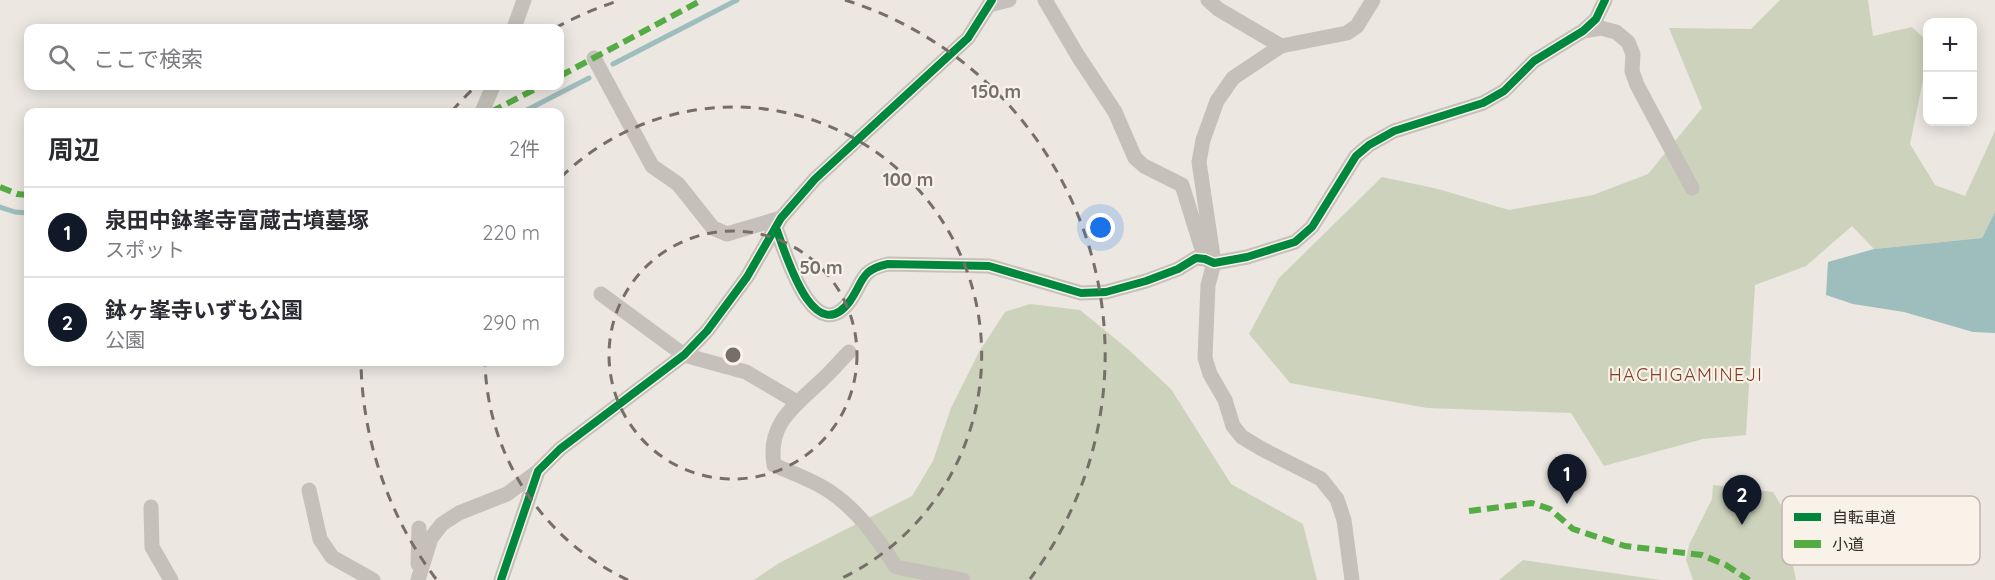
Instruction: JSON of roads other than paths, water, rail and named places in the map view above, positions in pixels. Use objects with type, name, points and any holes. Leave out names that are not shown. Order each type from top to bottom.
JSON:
[{"type":"street","points":[[515,24],[524,0]]},
{"type":"street","points":[[418,580],[431,538],[442,524],[459,513],[507,494],[538,471],[561,449],[684,355],[707,331],[740,286],[778,223],[815,179],[968,38],[991,3],[1009,0]]},
{"type":"street","points":[[1045,0],[1115,112],[1135,158],[1144,166],[1182,185],[1209,261]]},
{"type":"street","points":[[1209,0],[1218,9],[1281,46]]},
{"type":"street","points":[[1352,580],[1344,520],[1337,499],[1321,479],[1242,437],[1233,426],[1225,400],[1210,374],[1205,358],[1209,261],[1199,162],[1203,140],[1217,101],[1233,78],[1281,46],[1347,33],[1357,27],[1373,0]]},
{"type":"street","points":[[778,223],[801,290],[810,305],[821,312],[832,314],[842,310],[851,300],[864,275],[874,267],[888,264],[989,266],[1081,292],[1106,292],[1178,269],[1196,258],[1209,261],[1247,257],[1294,242],[1311,227],[1356,156],[1369,145],[1394,131],[1483,103],[1504,91],[1534,61],[1583,31],[1596,19],[1605,0]]},
{"type":"street","points":[[1583,31],[1601,28],[1616,32],[1628,42],[1633,54],[1632,71],[1637,85],[1692,188]]},
{"type":"street","points":[[594,58],[652,165],[678,184],[713,228],[727,234],[778,223]]},
{"type":"street","points":[[484,108],[491,90]]},
{"type":"street","points":[[601,294],[684,355],[746,372],[797,402]]},
{"type":"street","points":[[849,352],[784,416],[775,435],[772,453],[774,465],[827,489],[851,507],[876,536],[896,567],[963,580]]},
{"type":"street","points":[[501,580],[538,471]]},
{"type":"street","points":[[309,490],[320,539],[332,557],[373,580]]},
{"type":"street","points":[[151,507],[152,547],[171,580]]},
{"type":"street","points":[[418,580],[419,528]]},
{"type":"water","points":[[1995,212],[1995,333],[1973,332],[1904,312],[1853,304],[1826,295],[1828,262],[1874,249],[1982,238]]},
{"type":"waterway","points":[[613,64],[737,0]]},
{"type":"waterway","points":[[531,108],[589,78]]},
{"type":"waterway","points":[[0,207],[24,213]]},
{"type":"place","name":"泉田中鉢峯寺富蔵古墳墓塚","points":[[1567,504]]},
{"type":"place","name":"鉢ヶ峯寺いずも公園","points":[[1742,525]]},
{"type":"district","name":"HACHIGAMINEJI","points":[[1686,374]]}]
